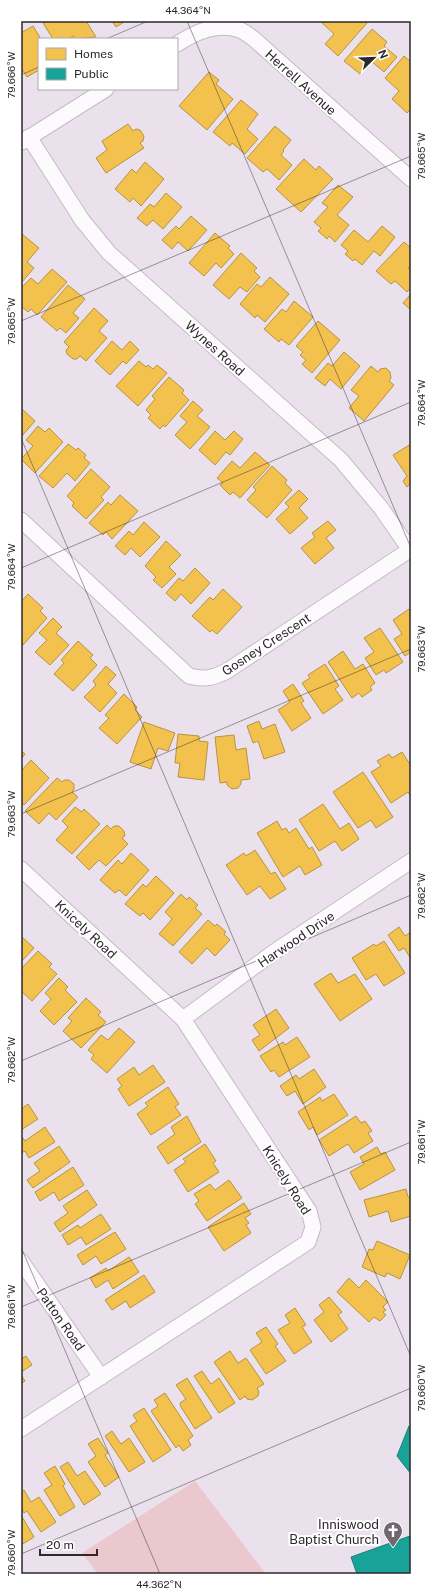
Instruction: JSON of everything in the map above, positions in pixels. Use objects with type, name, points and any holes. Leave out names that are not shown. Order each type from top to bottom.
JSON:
[{"type":"street","name":"Herrell Avenue","points":[[178,43],[193,34],[213,27],[240,30],[254,39],[411,180]]},
{"type":"street","points":[[25,140],[104,90]]},
{"type":"street","name":"Wynes Road","points":[[25,140],[82,220],[109,253],[341,460],[381,508],[410,550]]},
{"type":"street","name":"Gosney Crescent","points":[[21,520],[189,676],[199,679],[208,679],[227,671],[410,550]]},
{"type":"street","name":"Harwood Drive","points":[[183,1019],[274,952],[411,861]]},
{"type":"street","name":"Knicely Road","points":[[21,869],[183,1019],[309,1210],[313,1226],[308,1242],[21,1429]]},
{"type":"street","name":"Patton Road","points":[[21,1261],[101,1377]]},
{"type":"shaded area","points":[[195,1481],[266,1574],[98,1574],[82,1553]]},
{"type":"building: Homes","points":[[46,21],[86,21],[96,37],[74,38],[73,36],[70,38],[52,38],[43,23]]},
{"type":"building: Homes","points":[[112,21],[126,21],[116,27]]},
{"type":"building: Homes","points":[[320,21],[365,21],[367,23],[338,56],[325,44],[334,34]]},
{"type":"building: Homes","points":[[33,26],[40,38],[38,38],[38,71],[27,77],[21,68],[21,33]]},
{"type":"building: Homes","points":[[372,29],[387,42],[384,46],[397,57],[384,72],[371,61],[360,74],[344,61]]},
{"type":"building: Homes","points":[[404,56],[411,62],[411,109],[407,113],[392,99],[399,91],[385,78]]},
{"type":"building: Homes","points":[[209,72],[219,80],[216,84],[233,99],[207,130],[179,106]]},
{"type":"building: Homes","points":[[241,100],[258,114],[247,129],[258,139],[245,154],[232,143],[230,146],[213,132]]},
{"type":"building: Homes","points":[[128,124],[133,131],[136,129],[140,130],[144,136],[143,141],[140,143],[144,148],[106,173],[96,158],[107,150],[102,141]]},
{"type":"building: Homes","points":[[275,126],[291,140],[281,155],[292,165],[279,180],[267,169],[263,172],[247,158]]},
{"type":"building: Homes","points":[[304,159],[316,170],[319,166],[333,179],[301,212],[276,189]]},
{"type":"building: Homes","points":[[145,162],[164,179],[141,206],[133,198],[130,202],[115,189],[132,169],[136,173]]},
{"type":"building: Homes","points":[[338,185],[353,197],[337,215],[349,225],[335,242],[329,236],[327,239],[318,231],[321,228],[314,222],[328,207],[322,203]]},
{"type":"building: Homes","points":[[166,193],[182,207],[163,229],[153,220],[147,226],[137,218],[150,204],[154,207]]},
{"type":"building: Homes","points":[[191,216],[207,230],[188,251],[178,242],[172,249],[162,240],[176,226],[179,229]]},
{"type":"building: Homes","points":[[382,226],[395,237],[380,256],[374,251],[362,265],[355,259],[353,261],[345,254],[348,251],[341,245],[354,230],[368,242]]},
{"type":"building: Homes","points":[[215,233],[230,246],[228,248],[234,254],[221,268],[216,263],[204,276],[189,263]]},
{"type":"building: Homes","points":[[22,234],[39,248],[27,262],[34,268],[21,283]]},
{"type":"building: Homes","points":[[404,242],[411,248],[411,265],[408,268],[411,271],[411,287],[407,292],[395,281],[391,284],[376,271]]},
{"type":"building: Homes","points":[[241,253],[257,268],[254,271],[260,277],[247,292],[240,287],[229,299],[213,285]]},
{"type":"building: Homes","points":[[52,269],[67,282],[37,315],[31,309],[28,312],[21,306],[21,288],[31,278],[38,284]]},
{"type":"building: Homes","points":[[270,277],[289,294],[265,322],[257,315],[255,318],[240,304],[257,284],[261,287]]},
{"type":"building: Homes","points":[[68,285],[85,299],[73,313],[79,318],[66,333],[60,328],[57,331],[41,317]]},
{"type":"building: Homes","points":[[411,294],[411,310],[403,303]]},
{"type":"building: Homes","points":[[294,301],[313,317],[289,345],[281,339],[279,342],[264,329],[282,309],[286,312]]},
{"type":"building: Homes","points":[[94,308],[108,321],[99,331],[107,338],[86,361],[80,356],[77,359],[73,359],[67,354],[66,350],[69,347],[64,342]]},
{"type":"building: Homes","points":[[318,321],[340,340],[312,373],[302,364],[306,360],[300,355],[303,352],[296,346]]},
{"type":"building: Homes","points":[[112,341],[122,350],[130,341],[139,350],[126,364],[123,361],[110,375],[95,361]]},
{"type":"building: Homes","points":[[344,352],[360,366],[341,389],[330,379],[325,386],[315,378],[328,363],[332,366]]},
{"type":"building: Homes","points":[[139,361],[146,367],[148,365],[153,369],[157,365],[167,373],[138,406],[116,386]]},
{"type":"building: Homes","points":[[371,366],[378,372],[380,369],[386,368],[390,372],[391,378],[389,381],[394,385],[364,421],[349,408],[359,396],[351,390]]},
{"type":"building: Homes","points":[[169,377],[184,390],[182,393],[189,400],[165,427],[163,425],[160,429],[148,418],[151,415],[146,410],[155,399],[152,396]]},
{"type":"building: Homes","points":[[193,401],[203,410],[197,416],[210,427],[190,449],[175,435],[187,422],[180,416]]},
{"type":"building: Homes","points":[[21,408],[35,421],[21,437]]},
{"type":"building: Homes","points":[[38,426],[45,432],[49,428],[63,442],[35,473],[21,459],[33,446],[26,440]]},
{"type":"building: Homes","points":[[215,431],[225,440],[234,431],[243,439],[230,455],[226,452],[215,465],[199,450]]},
{"type":"building: Homes","points":[[68,444],[76,450],[78,448],[86,455],[84,458],[90,463],[75,481],[67,473],[53,488],[39,476]]},
{"type":"building: Homes","points":[[411,444],[411,483],[407,487],[403,481],[407,476],[393,455]]},
{"type":"building: Homes","points":[[255,452],[270,465],[240,498],[233,492],[230,495],[220,485],[223,483],[217,478],[232,461],[240,468]]},
{"type":"building: Homes","points":[[272,466],[287,480],[285,483],[292,490],[267,518],[247,500],[256,490],[253,487]]},
{"type":"building: Homes","points":[[91,469],[110,487],[101,497],[104,500],[86,519],[72,506],[74,503],[67,496]]},
{"type":"building: Homes","points":[[299,490],[308,499],[299,508],[308,518],[290,534],[276,519],[289,507],[285,503]]},
{"type":"building: Homes","points":[[120,495],[138,511],[112,539],[106,532],[103,535],[89,523],[108,502],[111,505]]},
{"type":"building: Homes","points":[[328,521],[336,530],[326,538],[334,548],[315,564],[301,548],[315,537],[312,533]]},
{"type":"building: Homes","points":[[144,522],[160,537],[140,557],[131,548],[125,555],[115,546],[129,531],[133,535]]},
{"type":"building: Homes","points":[[166,541],[181,555],[169,567],[176,574],[162,588],[153,580],[156,577],[145,566]]},
{"type":"building: Homes","points":[[195,568],[210,583],[191,604],[181,594],[175,601],[166,593],[179,578],[183,581]]},
{"type":"building: Homes","points":[[223,589],[242,607],[217,634],[212,630],[210,632],[192,616],[210,597],[213,600]]},
{"type":"building: Homes","points":[[28,594],[43,608],[40,611],[47,618],[23,645],[21,643],[21,602]]},
{"type":"building: Homes","points":[[409,609],[411,613],[411,652],[405,656],[394,639],[402,634],[393,620]]},
{"type":"building: Homes","points":[[53,618],[62,627],[56,633],[69,645],[50,665],[35,652],[47,640],[39,633]]},
{"type":"building: Homes","points":[[380,628],[403,662],[386,673],[384,670],[376,675],[365,658],[374,652],[364,638]]},
{"type":"building: Homes","points":[[78,641],[93,655],[90,658],[97,665],[73,691],[54,674],[64,663],[61,660]]},
{"type":"building: Homes","points":[[343,651],[355,669],[363,664],[375,683],[370,687],[372,690],[362,697],[359,693],[352,698],[328,662]]},
{"type":"building: Homes","points":[[325,664],[339,686],[335,689],[343,700],[323,714],[302,683],[310,678],[308,675]]},
{"type":"building: Homes","points":[[106,666],[116,675],[108,684],[117,693],[100,712],[84,697],[96,685],[93,681]]},
{"type":"building: Homes","points":[[293,684],[304,701],[301,703],[311,718],[292,731],[278,710],[290,702],[283,691]]},
{"type":"building: Homes","points":[[124,694],[137,707],[135,710],[142,717],[117,744],[99,728],[109,718],[105,715]]},
{"type":"building: Homes","points":[[259,721],[262,729],[275,724],[285,752],[264,759],[258,741],[253,743],[247,726]]},
{"type":"building: Homes","points":[[144,722],[175,733],[168,751],[158,748],[151,769],[130,762]]},
{"type":"building: Homes","points":[[178,734],[199,736],[199,741],[208,742],[204,780],[178,777],[180,763],[175,763]]},
{"type":"building: Homes","points":[[234,735],[236,750],[246,748],[250,779],[241,780],[241,784],[238,788],[232,789],[227,785],[227,782],[220,783],[215,737]]},
{"type":"building: Homes","points":[[21,750],[25,754],[21,759]]},
{"type":"building: Homes","points":[[402,752],[411,766],[411,797],[408,792],[391,803],[371,772],[381,766],[377,761],[389,754],[392,758]]},
{"type":"building: Homes","points":[[31,760],[49,778],[24,805],[21,802],[21,771]]},
{"type":"building: Homes","points":[[363,772],[393,817],[376,828],[371,820],[358,828],[333,792]]},
{"type":"building: Homes","points":[[57,778],[62,782],[64,780],[69,780],[74,784],[74,789],[72,792],[78,797],[56,820],[49,813],[39,824],[25,811]]},
{"type":"building: Homes","points":[[323,804],[340,829],[349,823],[359,839],[342,851],[335,841],[319,851],[299,820]]},
{"type":"building: Homes","points":[[75,807],[82,812],[84,809],[100,824],[72,854],[56,840],[68,827],[62,821]]},
{"type":"building: Homes","points":[[277,821],[282,830],[286,828],[289,833],[296,828],[309,849],[312,847],[322,865],[305,875],[300,866],[283,877],[257,833]]},
{"type":"building: Homes","points":[[107,825],[111,829],[114,826],[119,826],[124,831],[125,836],[122,838],[128,844],[106,866],[99,860],[89,870],[76,857]]},
{"type":"building: Homes","points":[[255,850],[271,874],[275,872],[286,889],[270,899],[260,886],[247,895],[226,865],[244,853],[246,856]]},
{"type":"building: Homes","points":[[131,853],[149,870],[126,896],[119,890],[115,893],[100,880],[118,860],[122,864]]},
{"type":"building: Homes","points":[[156,876],[174,893],[150,920],[143,913],[140,916],[125,904],[143,884],[146,887]]},
{"type":"building: Homes","points":[[181,894],[187,900],[189,897],[198,905],[195,908],[202,914],[173,946],[159,934],[172,919],[165,912]]},
{"type":"building: Homes","points":[[208,920],[215,926],[217,924],[226,932],[224,934],[230,940],[215,956],[207,948],[192,964],[179,952]]},
{"type":"building: Homes","points":[[399,927],[405,936],[411,932],[411,959],[404,948],[399,951],[388,935]]},
{"type":"building: Homes","points":[[21,936],[34,948],[21,962]]},
{"type":"building: Homes","points":[[384,941],[405,973],[384,986],[376,974],[366,980],[352,958],[374,944],[376,946]]},
{"type":"building: Homes","points":[[38,951],[52,964],[49,967],[57,974],[32,1001],[21,991],[21,976],[23,974],[21,969]]},
{"type":"building: Homes","points":[[331,973],[338,983],[355,974],[372,999],[340,1021],[314,984]]},
{"type":"building: Homes","points":[[59,978],[68,987],[65,990],[77,1002],[54,1025],[40,1011],[51,999],[45,993]]},
{"type":"building: Homes","points":[[86,998],[101,1012],[98,1015],[106,1022],[81,1048],[63,1031],[72,1021],[68,1018]]},
{"type":"building: Homes","points":[[276,1009],[289,1028],[259,1051],[252,1040],[260,1035],[253,1025]]},
{"type":"building: Homes","points":[[119,1028],[135,1042],[107,1073],[91,1059],[94,1055],[88,1050],[101,1035],[108,1040]]},
{"type":"building: Homes","points":[[297,1037],[310,1057],[279,1077],[274,1070],[271,1072],[260,1056],[283,1042],[285,1045]]},
{"type":"building: Homes","points":[[153,1065],[165,1082],[129,1106],[118,1089],[122,1086],[117,1079],[134,1067],[139,1075]]},
{"type":"building: Homes","points":[[314,1069],[326,1087],[303,1104],[295,1091],[287,1096],[280,1086],[296,1075],[299,1079]]},
{"type":"building: Homes","points":[[168,1087],[179,1104],[175,1107],[181,1115],[151,1135],[137,1114],[148,1106],[145,1103]]},
{"type":"building: Homes","points":[[334,1094],[348,1115],[317,1135],[313,1127],[309,1130],[298,1112],[320,1097],[322,1101]]},
{"type":"building: Homes","points":[[28,1104],[38,1119],[21,1130],[21,1109]]},
{"type":"building: Homes","points":[[187,1116],[201,1142],[168,1164],[157,1147],[175,1134],[171,1127]]},
{"type":"building: Homes","points":[[356,1116],[361,1123],[365,1121],[372,1131],[368,1133],[373,1141],[354,1153],[348,1144],[329,1156],[319,1140]]},
{"type":"building: Homes","points":[[45,1127],[55,1142],[29,1158],[25,1151],[21,1153],[21,1139],[23,1138],[25,1141]]},
{"type":"building: Homes","points":[[205,1144],[216,1161],[213,1163],[219,1172],[188,1192],[174,1170],[186,1162],[183,1159]]},
{"type":"building: Homes","points":[[59,1146],[70,1162],[33,1188],[27,1180],[40,1171],[34,1163]]},
{"type":"building: Homes","points":[[377,1147],[381,1154],[385,1152],[395,1170],[360,1190],[350,1172],[364,1164],[360,1157]]},
{"type":"building: Homes","points":[[73,1167],[84,1185],[59,1201],[54,1192],[40,1201],[35,1192]]},
{"type":"building: Homes","points":[[229,1180],[242,1198],[207,1221],[195,1204],[199,1201],[194,1194],[210,1184],[215,1190]]},
{"type":"building: Homes","points":[[406,1189],[408,1197],[411,1197],[411,1216],[391,1222],[388,1211],[369,1217],[364,1200]]},
{"type":"building: Homes","points":[[87,1190],[97,1205],[60,1232],[54,1223],[68,1213],[63,1206]]},
{"type":"building: Homes","points":[[244,1203],[251,1214],[245,1218],[249,1223],[246,1225],[251,1233],[224,1251],[208,1227]]},
{"type":"building: Homes","points":[[101,1214],[111,1229],[86,1245],[81,1237],[68,1245],[62,1235],[78,1225],[80,1228]]},
{"type":"building: Homes","points":[[115,1232],[126,1249],[101,1264],[96,1256],[83,1265],[77,1255]]},
{"type":"building: Homes","points":[[377,1241],[410,1255],[400,1279],[387,1273],[385,1277],[362,1267],[369,1249],[373,1250]]},
{"type":"building: Homes","points":[[129,1257],[139,1272],[113,1289],[108,1280],[96,1288],[90,1278],[106,1268],[108,1271]]},
{"type":"building: Homes","points":[[144,1275],[155,1292],[130,1308],[126,1301],[112,1310],[105,1300]]},
{"type":"building: Homes","points":[[349,1278],[359,1288],[366,1280],[388,1302],[383,1307],[386,1310],[383,1312],[386,1315],[380,1321],[374,1317],[369,1322],[337,1292]]},
{"type":"building: Homes","points":[[329,1297],[342,1312],[338,1315],[348,1329],[331,1342],[314,1320],[324,1312],[319,1305]]},
{"type":"building: Homes","points":[[295,1308],[306,1325],[302,1327],[312,1342],[294,1354],[278,1330],[290,1323],[285,1315]]},
{"type":"building: Homes","points":[[266,1327],[278,1344],[275,1346],[286,1361],[266,1374],[250,1350],[262,1342],[256,1333]]},
{"type":"building: Homes","points":[[230,1351],[238,1363],[246,1358],[264,1384],[257,1388],[259,1392],[258,1396],[252,1400],[247,1399],[245,1396],[240,1400],[214,1362]]},
{"type":"building: Homes","points":[[26,1356],[32,1365],[21,1372],[21,1359]]},
{"type":"building: Homes","points":[[202,1371],[211,1384],[219,1378],[235,1403],[219,1413],[194,1376]]},
{"type":"building: Homes","points":[[21,1375],[25,1381],[21,1384]]},
{"type":"building: Homes","points":[[187,1378],[212,1418],[195,1429],[181,1407],[180,1403],[186,1399],[176,1385]]},
{"type":"building: Homes","points":[[165,1393],[193,1436],[188,1440],[191,1445],[183,1451],[179,1445],[176,1448],[151,1411],[158,1406],[154,1400]]},
{"type":"building: Homes","points":[[144,1408],[171,1450],[153,1462],[130,1426],[137,1421],[133,1415]]},
{"type":"building: Homes","points":[[112,1431],[121,1444],[129,1438],[145,1462],[129,1472],[105,1436]]},
{"type":"building: Homes","points":[[98,1438],[108,1453],[105,1455],[119,1477],[105,1487],[88,1462],[96,1456],[88,1444]]},
{"type":"building: Homes","points":[[68,1462],[77,1476],[85,1471],[101,1494],[84,1505],[60,1467]]},
{"type":"building: Homes","points":[[55,1466],[65,1484],[63,1486],[75,1507],[60,1516],[44,1490],[52,1485],[44,1473]]},
{"type":"building: Homes","points":[[24,1490],[31,1502],[39,1497],[56,1522],[41,1532],[27,1511],[24,1513],[21,1508],[21,1492]]},
{"type":"building: Homes","points":[[21,1515],[34,1537],[21,1545]]},
{"type":"building: Public","points":[[409,1426],[411,1426],[411,1474],[397,1456]]},
{"type":"building: Public","name":"Inniswood Baptist Church","points":[[410,1536],[411,1574],[357,1574],[351,1557]]},
{"type":"place","name":"Inniswood Baptist Church","points":[[393,1548]]}]
